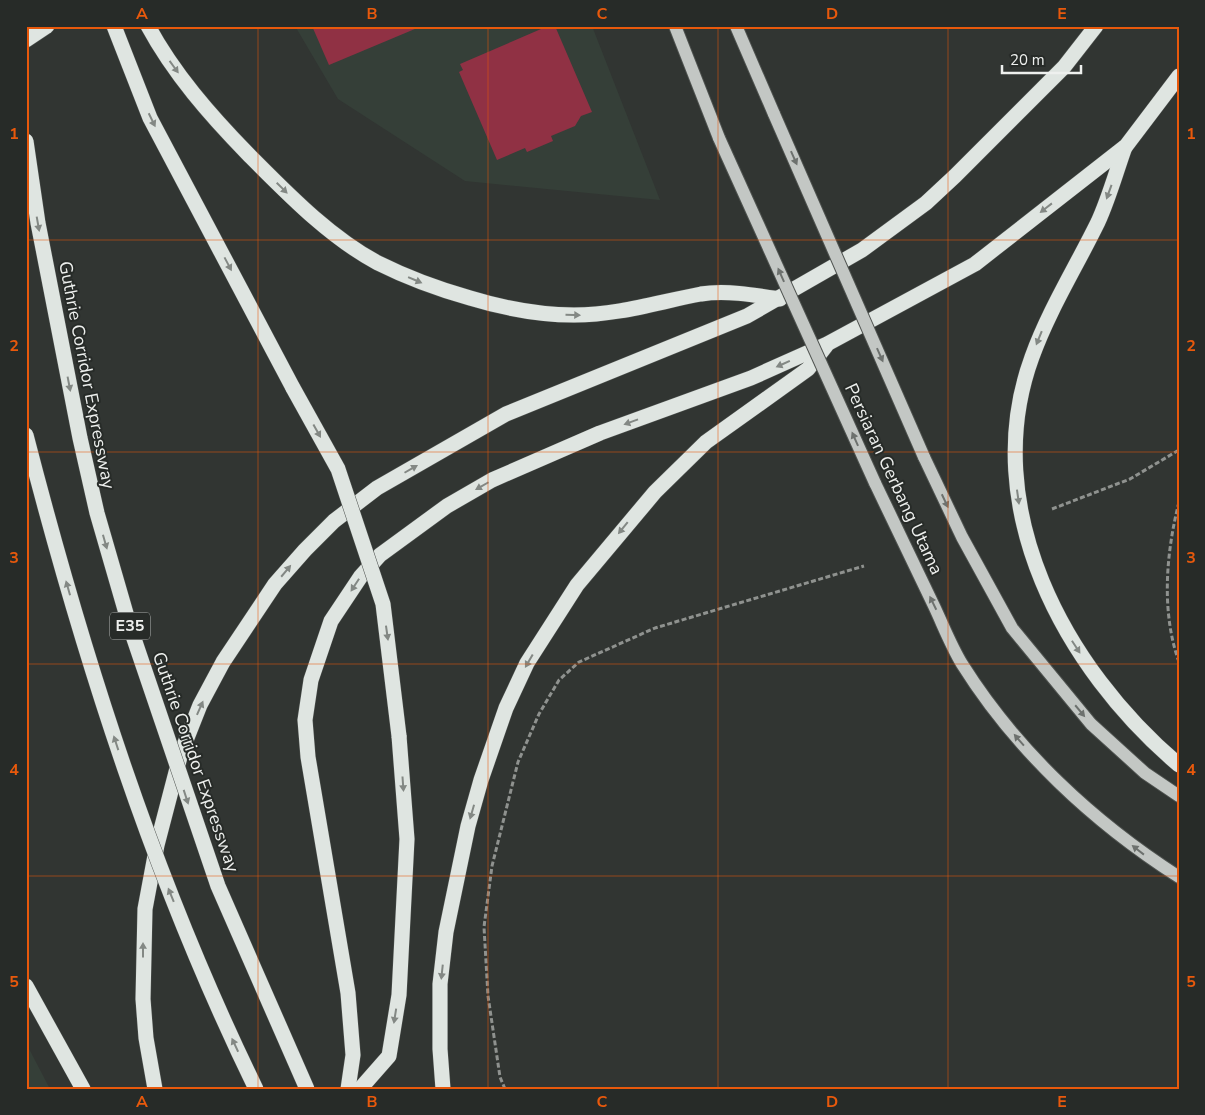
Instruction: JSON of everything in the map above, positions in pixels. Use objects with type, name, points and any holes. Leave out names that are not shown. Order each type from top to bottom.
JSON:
[{"type":"highway","points":[[26,40],[47,26]]},
{"type":"highway","points":[[114,26],[150,118],[338,469],[383,604],[399,736],[407,839],[399,995],[389,1056],[360,1089]]},
{"type":"highway","points":[[148,26],[158,44],[190,89],[232,138],[295,201],[346,242],[377,262],[418,281],[505,308],[572,315],[630,310],[702,294],[724,293],[780,299]]},
{"type":"highway","points":[[155,1089],[146,1038],[143,999],[144,933],[150,879],[181,753],[200,705],[223,662],[275,584],[305,550],[334,521],[377,488],[506,414],[747,316],[780,299],[818,274],[862,250],[926,203],[1064,67],[1096,26]]},
{"type":"highway","points":[[348,1089],[352,1055],[348,993],[308,757],[305,720],[311,680],[331,621],[361,576],[380,555],[447,506],[492,480],[600,433],[751,378],[827,344],[975,264],[1126,146],[1179,76]]},
{"type":"highway","name":"Guthrie Corridor Expressway","points":[[26,141],[38,223],[80,438],[97,513],[130,627],[218,886],[307,1089]]},
{"type":"highway","points":[[1126,146],[1098,221],[1049,315],[1031,358],[1022,391],[1016,430],[1015,480],[1020,518],[1037,567],[1051,603],[1076,648],[1117,702],[1162,751],[1179,765]]},
{"type":"highway","points":[[442,1089],[440,984],[446,932],[468,826],[481,780],[506,708],[527,663],[577,585],[655,492],[706,442],[808,370],[827,344]]},
{"type":"highway","points":[[26,435],[86,652],[135,803],[195,955],[256,1089]]},
{"type":"highway","points":[[26,986],[83,1089]]},
{"type":"main road","name":"Persiaran Gerbang Utama","points":[[675,26],[719,138],[875,483],[961,662],[986,698],[1038,761],[1107,826],[1179,877]]},
{"type":"main road","name":"Persiaran Gerbang Utama","points":[[736,26],[924,457],[962,537],[1012,628],[1090,724],[1145,773],[1179,796]]},
{"type":"path","points":[[1052,509],[1130,479],[1179,450]]},
{"type":"path","points":[[1179,502],[1170,544],[1168,605],[1174,650],[1179,662]]},
{"type":"path","points":[[505,1089],[500,1077],[488,996],[484,927],[492,866],[518,762],[539,714],[559,680],[579,662],[655,628],[864,566]]},
{"type":"shaded area","points":[[295,26],[592,26],[660,200],[465,181],[338,99]]},
{"type":"shaded area","points":[[26,1043],[50,1089],[26,1089]]},
{"type":"building","points":[[312,26],[422,26],[329,65]]},
{"type":"building","points":[[548,26],[555,26],[592,112],[581,116],[575,126],[551,136],[553,141],[527,152],[525,148],[497,160],[459,72],[463,70],[460,64]]}]
